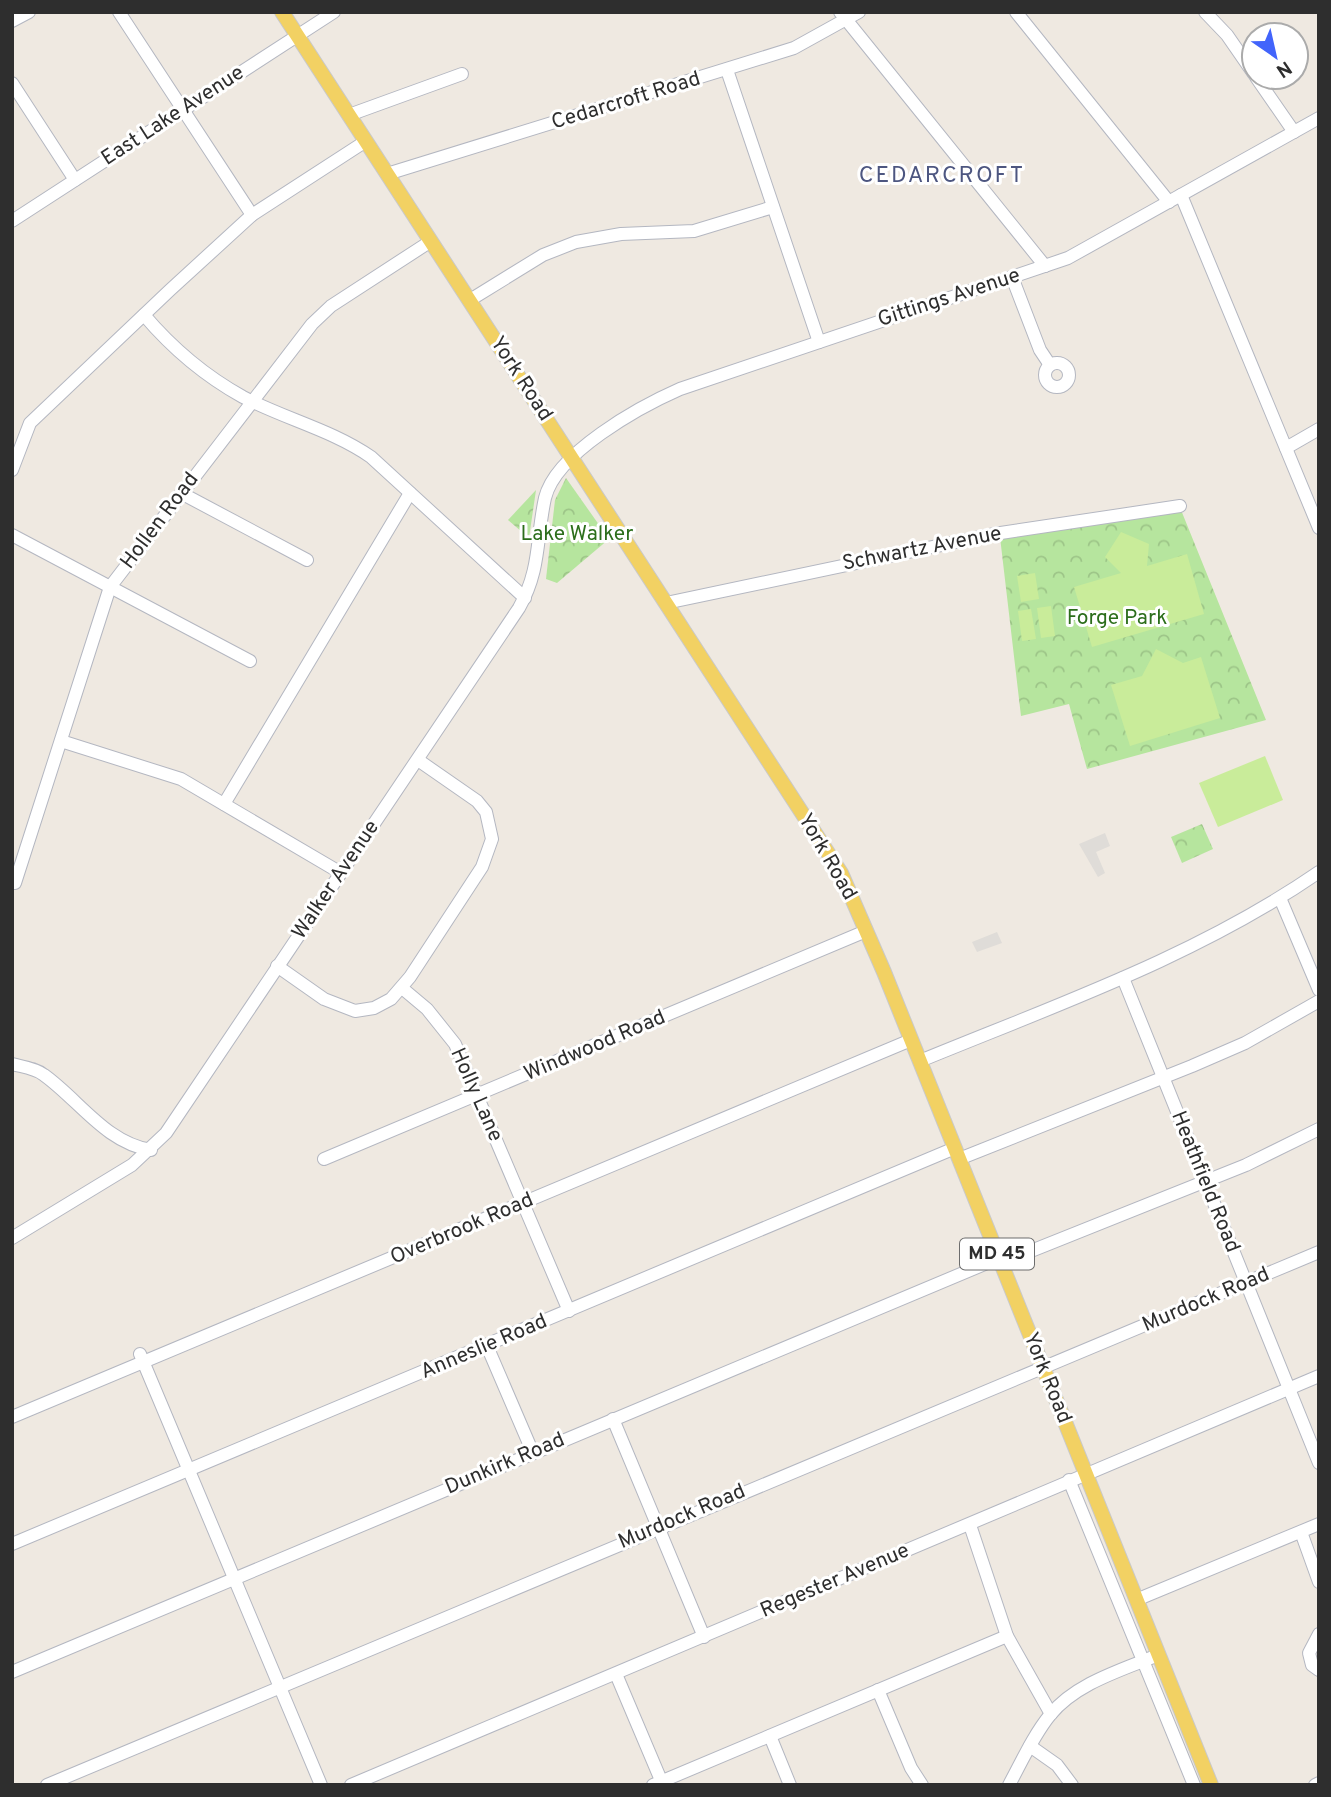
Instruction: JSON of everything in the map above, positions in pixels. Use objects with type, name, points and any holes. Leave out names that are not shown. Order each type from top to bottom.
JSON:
[{"type":"main road","name":"York Road","points":[[282,12],[838,868],[920,1061],[1211,1785]]},
{"type":"street","points":[[12,21],[29,12]]},
{"type":"street","points":[[120,12],[252,215]]},
{"type":"street","name":"East Lake Avenue","points":[[12,221],[334,12]]},
{"type":"street","name":"Cedarcroft Road","points":[[387,174],[794,48],[842,16],[859,12]]},
{"type":"street","points":[[1016,12],[1169,202]]},
{"type":"street","points":[[1205,12],[1240,54]]},
{"type":"street","points":[[842,16],[1045,266]]},
{"type":"street","points":[[727,70],[819,342]]},
{"type":"street","points":[[349,115],[462,74]]},
{"type":"street","points":[[12,83],[75,180]]},
{"type":"street","points":[[1266,91],[1294,132]]},
{"type":"street","name":"Gittings Avenue","points":[[570,456],[661,397],[1080,252],[1319,118]]},
{"type":"street","points":[[12,470],[30,423],[144,314],[252,215],[366,141]]},
{"type":"street","points":[[1181,195],[1319,528]]},
{"type":"street","points":[[470,300],[543,255],[576,242],[621,234],[694,231],[773,207]]},
{"type":"street","name":"Hollen Road","points":[[15,883],[110,587],[252,401],[325,311],[431,241]]},
{"type":"street","points":[[1012,277],[1040,350],[1050,365]]},
{"type":"street","points":[[144,314],[189,361],[252,401],[356,448],[410,493],[524,598]]},
{"type":"street","points":[[1286,448],[1319,429]]},
{"type":"street","name":"Walker Avenue","points":[[12,1238],[151,1150],[179,1114],[524,598],[536,569],[547,491],[570,456]]},
{"type":"street","points":[[181,493],[307,560]]},
{"type":"street","points":[[224,804],[410,493]]},
{"type":"street","name":"Schwartz Avenue","points":[[666,603],[994,534],[1180,506]]},
{"type":"street","points":[[12,535],[250,661]]},
{"type":"street","points":[[61,741],[165,773],[224,804],[341,873]]},
{"type":"street","points":[[277,966],[324,999],[355,1011],[381,1005],[402,988],[482,867],[492,839],[486,813],[477,801],[418,760]]},
{"type":"street","points":[[920,1061],[1123,978],[1212,937],[1319,872]]},
{"type":"street","points":[[1280,898],[1319,990]]},
{"type":"street","name":"Windwood Road","points":[[324,1159],[866,931]]},
{"type":"street","name":"Heathfield Road","points":[[1123,978],[1319,1463]]},
{"type":"street","name":"Holly Lane","points":[[402,988],[427,1009],[455,1044],[569,1311]]},
{"type":"street","name":"Anneslie Road","points":[[12,1544],[569,1311],[957,1154],[1163,1078],[1245,1042],[1319,1001]]},
{"type":"street","name":"Overbrook Road","points":[[12,1417],[142,1359],[911,1040]]},
{"type":"street","points":[[12,1065],[42,1073],[111,1134],[125,1143],[151,1150]]},
{"type":"street","name":"Dunkirk Road","points":[[12,1672],[613,1419],[1000,1260],[1246,1165],[1319,1129]]},
{"type":"street","name":"Murdock Road","points":[[47,1785],[1319,1252]]},
{"type":"street","points":[[487,1346],[533,1453]]},
{"type":"street","points":[[142,1359],[321,1785]]},
{"type":"street","name":"Regester Avenue","points":[[351,1785],[1319,1376]]},
{"type":"street","points":[[613,1419],[704,1637]]},
{"type":"street","points":[[1069,1480],[1194,1785]]},
{"type":"street","points":[[1136,1600],[1319,1524]]},
{"type":"street","points":[[970,1525],[1007,1636],[1051,1714]]},
{"type":"street","points":[[1301,1532],[1319,1581]]},
{"type":"street","points":[[1319,1634],[1309,1653],[1312,1665],[1319,1670]]},
{"type":"street","points":[[616,1674],[659,1784],[1007,1636]]},
{"type":"street","points":[[1009,1785],[1051,1714],[1080,1690],[1158,1655]]},
{"type":"street","points":[[878,1690],[911,1768],[922,1785]]},
{"type":"street","points":[[770,1736],[790,1785]]},
{"type":"street","points":[[1030,1746],[1057,1765],[1072,1785]]},
{"type":"green space","name":"Lake Walker","points":[[566,478],[609,539],[557,583],[546,579],[555,500]]},
{"type":"green space","name":"Lake Walker","points":[[536,490],[529,538],[508,520]]},
{"type":"green space","name":"Forge Park","points":[[1181,510],[1266,720],[1087,769],[1069,704],[1021,716],[1000,537]]},
{"type":"green space","points":[[1121,532],[1149,544],[1147,566],[1187,554],[1204,614],[1092,647],[1074,587],[1121,573],[1105,557]]},
{"type":"green space","points":[[1035,573],[1039,599],[1021,602],[1017,576]]},
{"type":"green space","points":[[1051,606],[1055,636],[1041,638],[1037,608]]},
{"type":"green space","points":[[1031,609],[1036,639],[1022,641],[1018,611]]},
{"type":"green space","points":[[1156,649],[1183,663],[1201,657],[1220,718],[1130,746],[1111,685],[1142,676]]},
{"type":"green space","points":[[1265,756],[1283,800],[1218,827],[1199,783]]},
{"type":"green space","points":[[1202,824],[1213,849],[1182,863],[1171,837]]},
{"type":"shaded area","points":[[1105,833],[1110,846],[1096,852],[1105,873],[1098,877],[1079,844]]},
{"type":"shaded area","points":[[997,932],[1002,943],[977,952],[972,942]]},
{"type":"district","name":"CEDARCROFT","points":[[942,176]]}]
